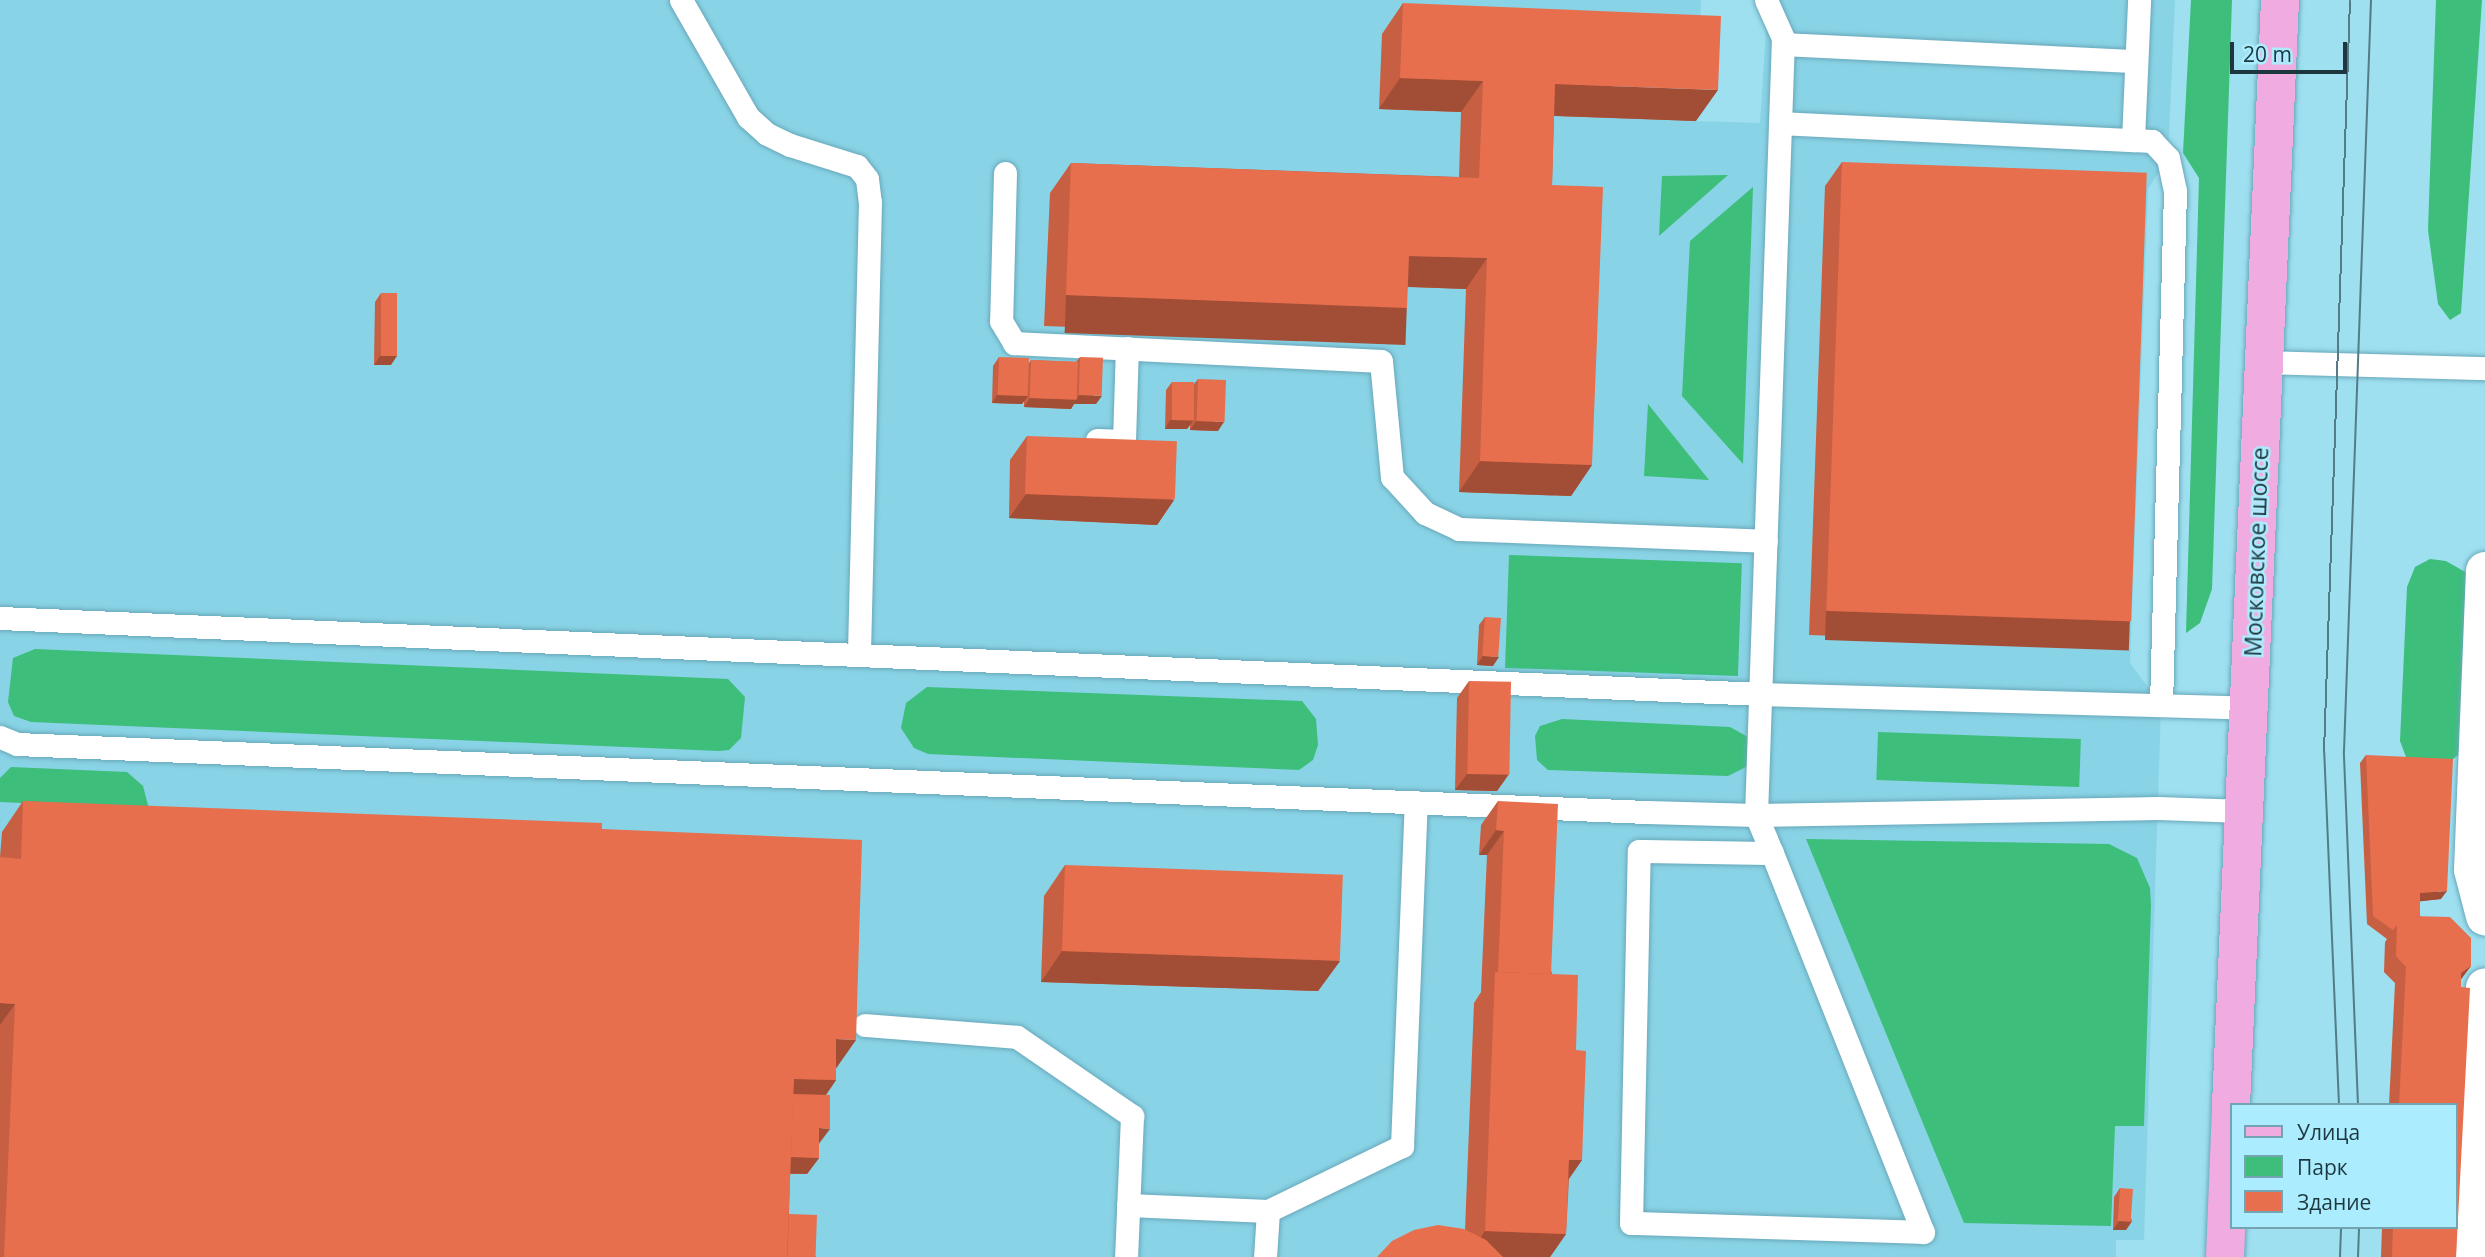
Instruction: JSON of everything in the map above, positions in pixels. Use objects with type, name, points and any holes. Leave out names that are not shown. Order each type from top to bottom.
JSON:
[{"type":"main road","name":"Московское шоссе","points":[[2231,1103],[2280,0]]},
{"type":"main road","name":"Московское шоссе","points":[[2225,1257],[2230,1131]]},
{"type":"street","points":[[2485,571],[2473,870],[2485,916]]},
{"type":"street","points":[[2469,1257],[2485,987]]},
{"type":"lane","points":[[681,0],[748,117],[767,134],[790,145],[857,166],[867,179],[870,202],[859,656]]},
{"type":"lane","points":[[1766,0],[1783,44],[1756,815],[1772,853],[1923,1232],[1631,1223],[1639,851],[1772,853]]},
{"type":"lane","points":[[2133,140],[2139,0]]},
{"type":"lane","points":[[1783,44],[2136,61]]},
{"type":"lane","points":[[1780,123],[2152,141],[2168,158],[2175,191],[2161,705]]},
{"type":"lane","points":[[1005,173],[1001,321],[1014,343],[1381,362],[1392,477],[1424,513],[1459,529],[1766,541]]},
{"type":"lane","points":[[1073,439],[1124,441],[1127,348]]},
{"type":"lane","points":[[2264,362],[2485,368]]},
{"type":"lane","points":[[0,618],[1761,694],[2249,708]]},
{"type":"lane","points":[[0,737],[17,744],[1756,815],[2158,808],[2244,811]]},
{"type":"lane","points":[[1128,1205],[1268,1211],[1402,1146],[1416,802]]},
{"type":"lane","points":[[865,1025],[1017,1037],[1132,1116],[1126,1257]]},
{"type":"lane","points":[[1265,1257],[1268,1211]]},
{"type":"shaded area","points":[[0,0],[1701,0],[1696,121],[1760,123],[1768,0],[2175,0],[2168,158],[2148,189],[2130,663],[2161,705],[2144,1240],[2116,1240],[2116,1257],[0,1257]]},
{"type":"green space","points":[[2191,0],[2232,0],[2212,589],[2200,623],[2186,633],[2199,178],[2183,153]]},
{"type":"green space","points":[[2436,0],[2482,0],[2461,313],[2450,320],[2438,304],[2428,230]]},
{"type":"green space","points":[[1728,175],[1659,236],[1662,176]]},
{"type":"green space","points":[[1753,187],[1743,464],[1682,396],[1690,241]]},
{"type":"green space","points":[[1648,404],[1709,480],[1644,476]]},
{"type":"green space","points":[[1509,555],[1742,563],[1738,676],[1505,668]]},
{"type":"green space","points":[[2430,559],[2446,561],[2467,573],[2461,753],[2449,762],[2406,757],[2400,741],[2407,587],[2415,567]]},
{"type":"green space","points":[[35,649],[728,679],[745,697],[741,738],[729,750],[719,751],[31,722],[14,716],[8,702],[13,658]]},
{"type":"green space","points":[[927,687],[1302,701],[1316,719],[1318,745],[1313,760],[1299,770],[928,754],[914,748],[901,728],[906,703]]},
{"type":"green space","points":[[1562,719],[1730,727],[1748,737],[1748,766],[1728,776],[1548,770],[1537,760],[1535,736],[1540,726]]},
{"type":"green space","points":[[1878,732],[2081,739],[2079,787],[1876,780]]},
{"type":"green space","points":[[11,767],[127,772],[143,786],[149,809],[0,802],[0,778]]},
{"type":"green space","points":[[1806,839],[2109,844],[2137,858],[2150,888],[2151,905],[2144,1126],[2115,1126],[2111,1226],[1964,1223]]},
{"type":"building","points":[[1403,3],[1721,16],[1718,90],[1555,84],[1552,185],[1603,187],[1592,465],[1480,461],[1487,258],[1409,256],[1407,308],[1066,295],[1071,163],[1479,178],[1483,81],[1400,78]]},
{"type":"building","points":[[1842,162],[2147,173],[2131,621],[1826,611]]},
{"type":"building","points":[[381,293],[397,293],[397,356],[381,356]]},
{"type":"building","points":[[999,357],[1029,358],[1028,396],[998,395]]},
{"type":"building","points":[[1080,357],[1103,358],[1102,396],[1079,395]]},
{"type":"building","points":[[1031,360],[1078,362],[1077,400],[1030,398]]},
{"type":"building","points":[[1198,379],[1226,380],[1225,422],[1197,421]]},
{"type":"building","points":[[1172,382],[1194,382],[1194,420],[1172,420]]},
{"type":"building","points":[[1027,436],[1177,441],[1175,499],[1025,494]]},
{"type":"building","points":[[1485,617],[1501,618],[1498,657],[1482,656]]},
{"type":"building","points":[[1469,681],[1511,682],[1509,775],[1467,774]]},
{"type":"building","points":[[2366,755],[2453,759],[2447,891],[2420,893],[2420,916],[2410,916],[2393,930],[2373,916]]},
{"type":"building","points":[[23,801],[602,823],[602,829],[862,840],[856,1040],[836,1039],[836,1080],[794,1079],[787,1257],[4,1257],[15,1004],[0,1003],[0,857],[21,859]]},
{"type":"building","points":[[1498,801],[1558,804],[1551,974],[1498,972],[1504,831],[1496,830]]},
{"type":"building","points":[[1065,865],[1343,875],[1340,961],[1062,951]]},
{"type":"building","points":[[2410,916],[2450,917],[2471,938],[2471,966],[2461,973],[2461,987],[2470,988],[2456,1257],[2392,1257],[2393,1229],[2457,1229],[2457,1103],[2399,1103],[2406,967],[2396,956],[2397,925]]},
{"type":"building","points":[[1495,972],[1578,975],[1576,1050],[1586,1051],[1582,1160],[1569,1160],[1566,1234],[1485,1231]]},
{"type":"building","points":[[793,1094],[830,1095],[830,1129],[819,1128],[819,1158],[791,1157]]},
{"type":"building","points":[[2120,1188],[2133,1189],[2131,1222],[2118,1221]]},
{"type":"building","points":[[789,1214],[817,1215],[816,1257],[787,1257]]},
{"type":"building","points":[[1438,1225],[1464,1229],[1486,1240],[1503,1257],[1377,1257],[1392,1241],[1414,1230]]},
{"type":"tram line","points":[[2339,1103],[2324,752],[2350,0]]},
{"type":"tram line","points":[[2358,1103],[2344,751],[2371,0]]},
{"type":"tram line","points":[[2340,1257],[2341,1229]]},
{"type":"tram line","points":[[2358,1257],[2359,1229]]}]
